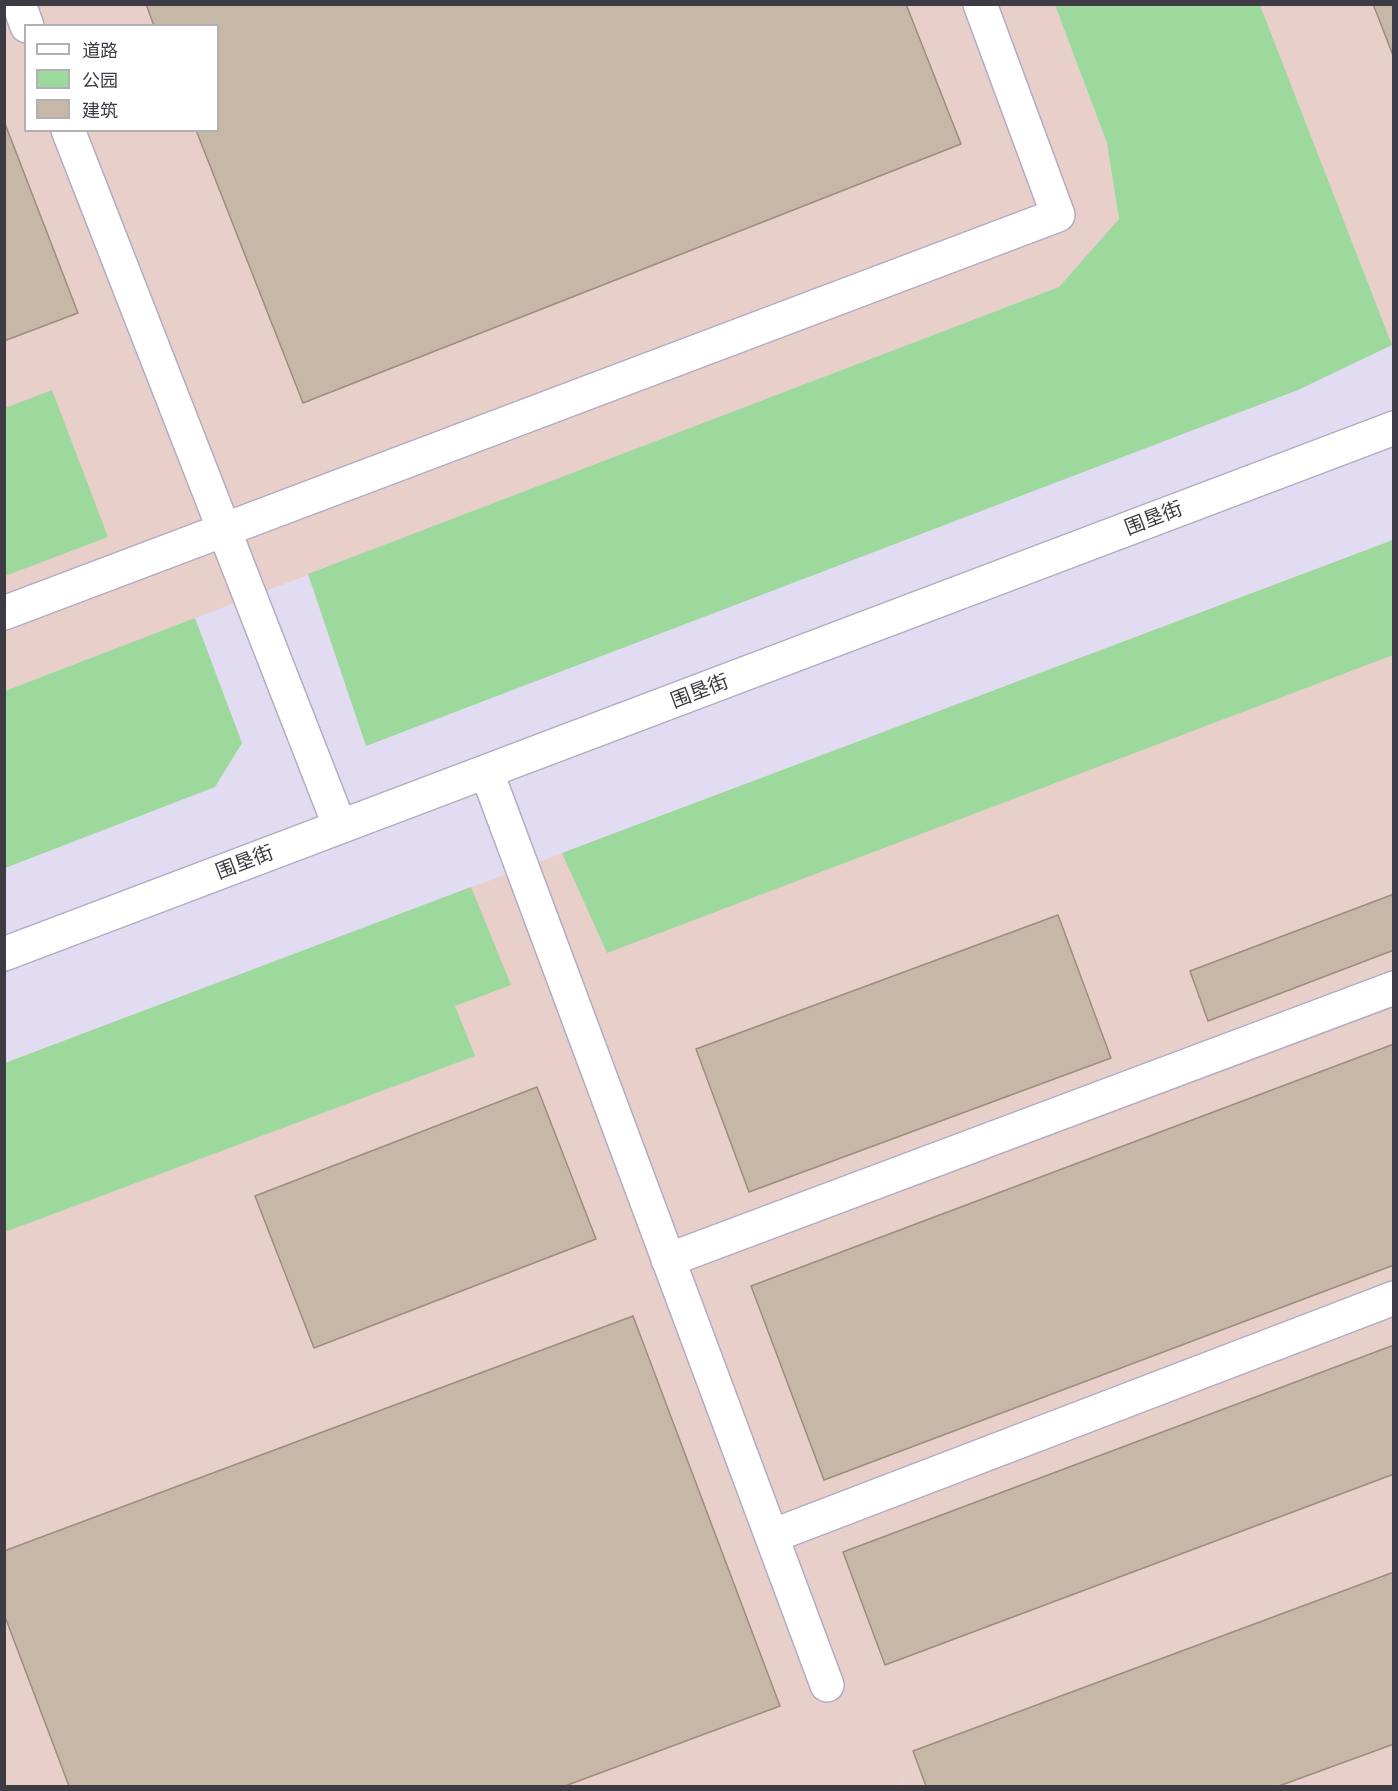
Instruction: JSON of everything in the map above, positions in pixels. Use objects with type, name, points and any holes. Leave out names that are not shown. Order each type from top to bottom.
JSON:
[{"type":"street","points":[[19,4],[26,24]]},
{"type":"street","points":[[4,613],[1058,215],[980,4]]},
{"type":"street","points":[[69,132],[340,827]]},
{"type":"street","name":"围垦街","points":[[4,954],[1394,428]]},
{"type":"street","points":[[487,773],[827,1685]]},
{"type":"street","points":[[668,1260],[1394,988]]},
{"type":"street","points":[[772,1536],[1394,1298]]},
{"type":"shaded area","points":[[5,5],[1055,5],[1107,143],[1119,220],[1059,287],[5,691]]},
{"type":"shaded area","points":[[1260,5],[1393,5],[1392,345]]},
{"type":"shaded area","points":[[1393,540],[1393,1786],[904,1786],[899,1773],[903,1786],[5,1786],[5,1063]]},
{"type":"green space","points":[[1055,5],[1260,5],[1392,345],[1298,390],[366,746],[308,574],[1059,287],[1119,219],[1107,143]]},
{"type":"green space","points":[[52,390],[108,537],[5,576],[5,408]]},
{"type":"green space","points":[[1393,540],[1393,655],[607,953],[562,853]]},
{"type":"green space","points":[[195,618],[242,743],[215,787],[5,868],[5,691]]},
{"type":"green space","points":[[471,887],[511,985],[455,1006],[475,1056],[5,1232],[5,1063]]},
{"type":"building","points":[[146,4],[906,4],[961,144],[303,403],[197,132],[219,132],[219,24],[153,24]]},
{"type":"building","points":[[1373,4],[1394,4],[1394,58]]},
{"type":"building","points":[[4,121],[78,313],[4,341]]},
{"type":"building","points":[[1394,894],[1394,950],[1208,1021],[1190,971]]},
{"type":"building","points":[[1058,915],[1111,1058],[749,1192],[696,1049]]},
{"type":"building","points":[[1394,1044],[1394,1265],[824,1480],[751,1286]]},
{"type":"building","points":[[537,1087],[596,1239],[314,1348],[255,1196]]},
{"type":"building","points":[[633,1316],[780,1706],[565,1786],[69,1786],[4,1614],[4,1551]]},
{"type":"building","points":[[1394,1345],[1394,1474],[885,1665],[843,1552]]},
{"type":"building","points":[[1394,1572],[1394,1744],[1279,1786],[926,1786],[913,1751]]}]
